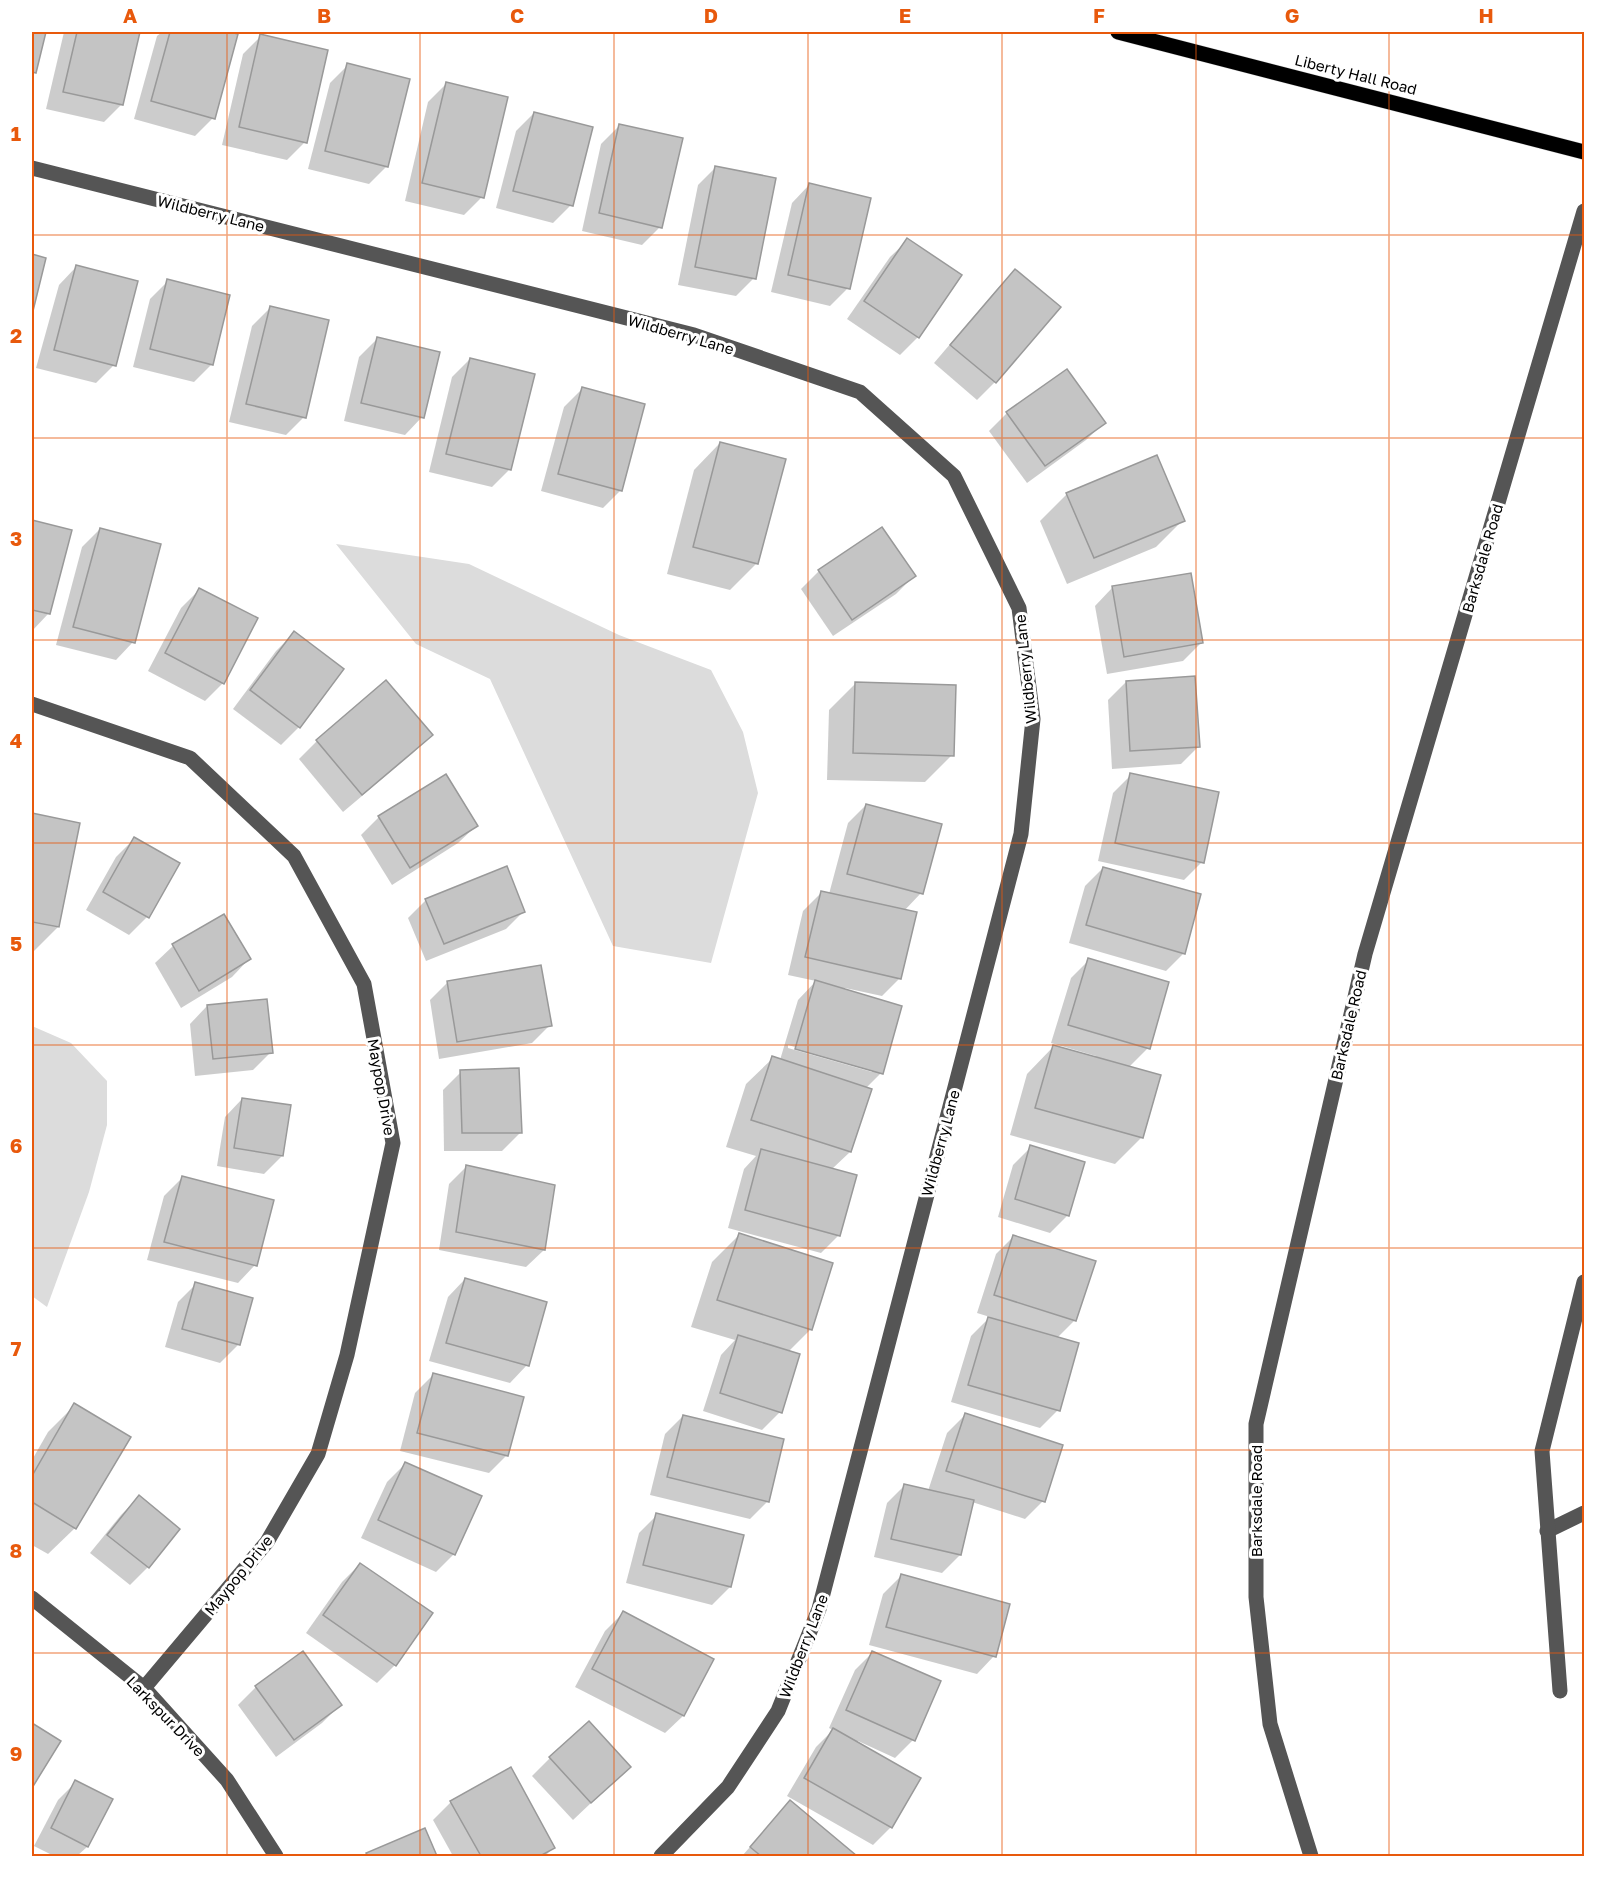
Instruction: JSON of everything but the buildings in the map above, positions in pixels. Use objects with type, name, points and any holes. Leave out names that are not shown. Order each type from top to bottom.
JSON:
[{"type":"main road","name":"Liberty Hall Road","points":[[1118,32],[1584,152]]},
{"type":"street","name":"Wildberry Lane","points":[[32,168],[694,335],[860,392],[954,476],[1019,608],[1033,719],[1021,834],[819,1610],[778,1711],[728,1788],[661,1857]]},
{"type":"street","name":"Barksdale Road","points":[[1311,1857],[1270,1724],[1256,1597],[1256,1424],[1365,954],[1584,211]]},
{"type":"street","name":"Maypop Drive","points":[[32,704],[190,758],[294,856],[364,984],[393,1143],[347,1354],[318,1454],[267,1542],[144,1688]]},
{"type":"street","points":[[1560,1691],[1542,1451],[1584,1282]]},
{"type":"street","points":[[1548,1531],[1584,1514]]},
{"type":"street","name":"Larkspur Drive","points":[[32,1598],[144,1688],[227,1780],[276,1857]]},
{"type":"shaded area","points":[[336,544],[469,564],[619,635],[711,670],[743,732],[758,793],[711,963],[613,946],[490,679],[416,644]]},
{"type":"shaded area","points":[[32,1026],[71,1043],[107,1081],[107,1125],[89,1192],[47,1307],[32,1296]]}]
